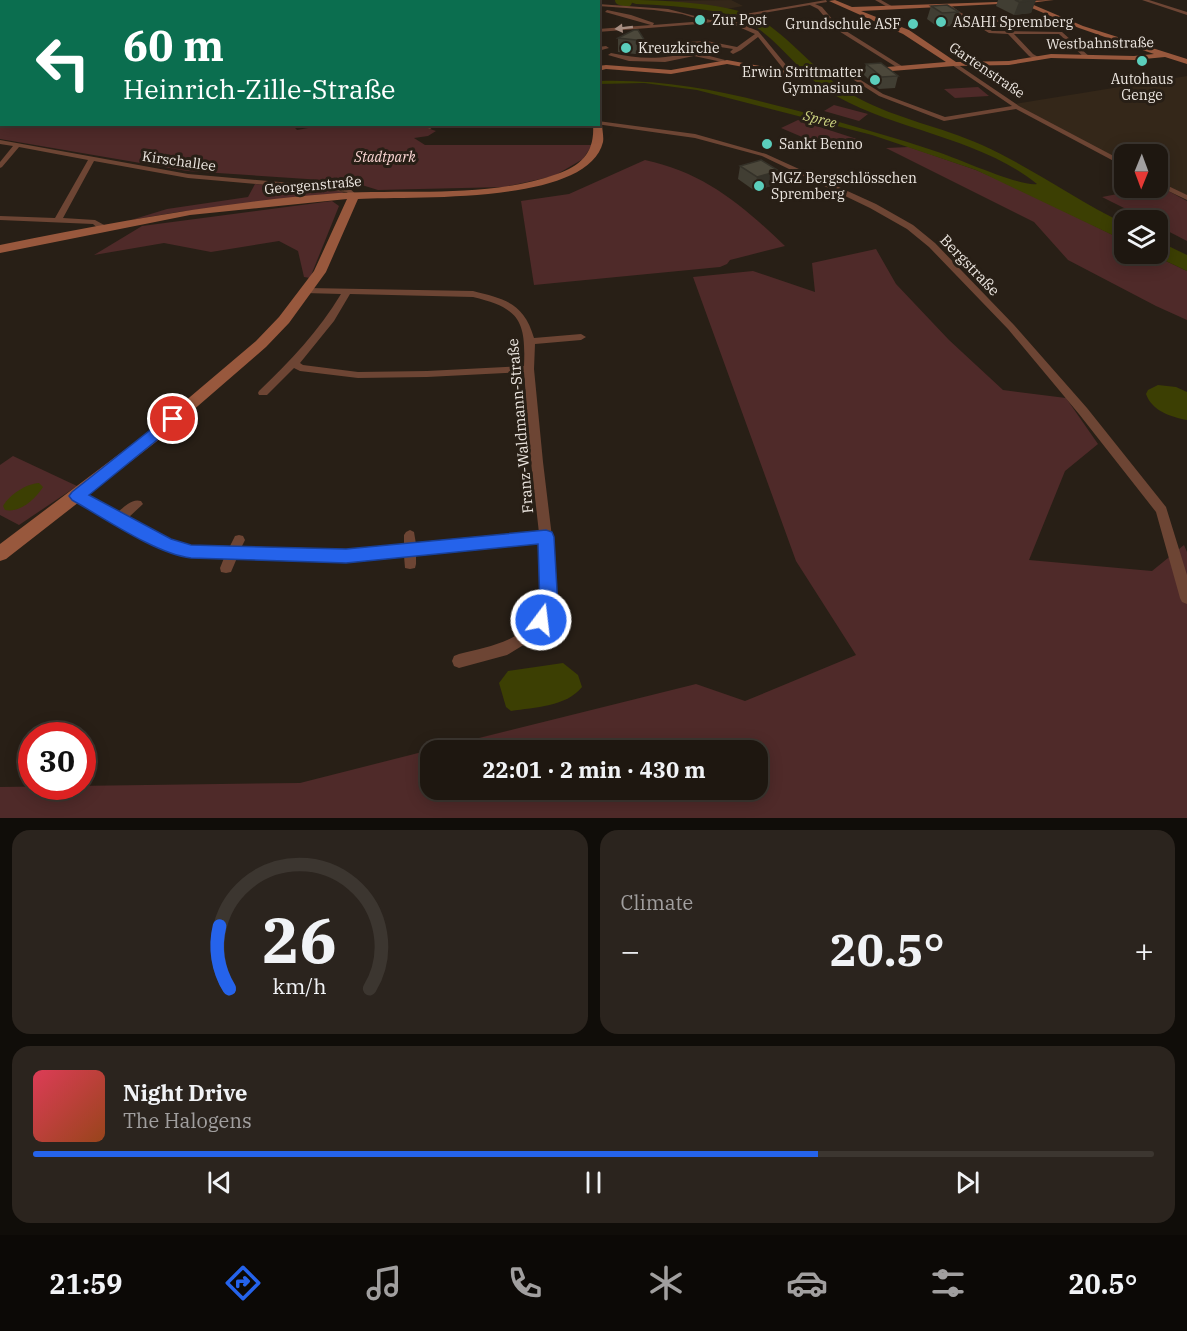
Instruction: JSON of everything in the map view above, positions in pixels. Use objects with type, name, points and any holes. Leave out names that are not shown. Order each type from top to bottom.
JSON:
[{"type":"street","points":[[600,31],[711,21],[828,0]]},
{"type":"street","name":"Gartenstraße","points":[[828,0],[906,32],[1017,107],[1114,159]]},
{"type":"street","points":[[877,0],[893,8]]},
{"type":"street","points":[[852,9],[1051,0]]},
{"type":"street","points":[[1144,0],[1187,14]]},
{"type":"street","points":[[1017,1],[1081,27],[1187,62]]},
{"type":"street","points":[[810,4],[819,8],[841,30],[903,69]]},
{"type":"street","points":[[600,5],[645,8],[711,21]]},
{"type":"street","points":[[947,5],[991,32],[1060,33],[1087,57]]},
{"type":"street","points":[[600,11],[645,8]]},
{"type":"street","points":[[613,11],[655,26]]},
{"type":"street","points":[[724,19],[756,32],[788,71],[787,74]]},
{"type":"street","points":[[972,20],[1018,21]]},
{"type":"street","points":[[670,26],[677,38]]},
{"type":"street","points":[[1009,33],[1037,58]]},
{"type":"street","points":[[605,61],[671,72],[723,61],[758,35]]},
{"type":"street","points":[[651,46],[677,38],[739,49]]},
{"type":"street","points":[[605,61],[665,60],[694,54],[723,61]]},
{"type":"street","name":"Westbahnstraße","points":[[723,61],[804,76],[954,64],[1009,63],[1037,58],[1134,58],[1164,55]]},
{"type":"street","points":[[846,73],[881,95],[944,118],[1017,107]]},
{"type":"street","name":"Bergstraße","points":[[600,124],[695,135],[754,151],[873,206],[910,227],[932,245],[1011,327],[1083,411],[1162,510],[1187,598]]},
{"type":"street","points":[[426,126],[430,127]]},
{"type":"street","name":"Georgenstraße","points":[[0,249],[190,213],[354,196],[494,190],[555,178],[573,171],[591,156],[599,141],[598,126]]},
{"type":"street","name":"Kirschallee","points":[[0,142],[202,178],[349,190],[354,196]]},
{"type":"street","points":[[0,166],[17,146]]},
{"type":"street","points":[[58,220],[91,160]]},
{"type":"street","points":[[1168,188],[1187,198]]},
{"type":"street","points":[[0,554],[156,434],[261,344],[308,291],[320,272],[354,196]]},
{"type":"street","points":[[0,218],[94,222],[103,228]]},
{"type":"street","name":"Franz-Waldmann-Straße","points":[[308,291],[473,294],[495,298],[514,309],[525,322],[530,341],[529,369],[546,537],[549,608],[533,632],[502,650],[459,661]]},
{"type":"street","points":[[263,393],[297,366],[331,320],[346,292]]},
{"type":"street","points":[[530,341],[581,337]]},
{"type":"street","points":[[297,366],[358,375],[529,369]]},
{"type":"street","points":[[77,496],[179,550],[346,556],[546,537]]},
{"type":"street","points":[[119,519],[137,504]]},
{"type":"street","points":[[410,535],[410,564]]},
{"type":"street","points":[[226,568],[239,540]]},
{"type":"shaded area","points":[[731,0],[743,6],[727,9],[663,1]]},
{"type":"shaded area","points":[[1187,76],[1187,196],[1168,186],[1168,144],[1114,144],[1114,157],[1015,104]]},
{"type":"green space","points":[[978,87],[989,96],[955,98],[944,89]]},
{"type":"green space","points":[[834,105],[868,114],[859,121],[824,111]]},
{"type":"green space","points":[[798,120],[863,141],[835,151],[781,128]]},
{"type":"green space","name":"Stadtpark","points":[[0,126],[297,126],[295,128],[297,130],[320,126],[421,126],[436,131],[428,136],[414,138],[425,145],[592,145],[583,159],[554,176],[505,187],[378,190],[352,182],[187,171],[0,139]]},
{"type":"green space","points":[[909,147],[976,170],[1114,236],[1114,264],[1168,264],[1168,262],[1187,271],[1187,320],[1068,260],[1034,222],[886,148]]},
{"type":"green space","points":[[645,160],[686,173],[721,192],[785,246],[730,260],[720,267],[534,285],[521,201],[569,194]]},
{"type":"green space","points":[[255,184],[338,190],[344,193],[178,212],[131,220],[167,209],[248,197]]},
{"type":"green space","points":[[1168,191],[1187,201],[1187,241],[1168,231],[1168,210],[1128,210],[1102,197],[1114,195],[1114,198],[1168,198]]},
{"type":"green space","points":[[332,201],[339,206],[310,278],[304,277],[298,251],[279,241],[211,252],[164,243],[94,255],[142,226]]},
{"type":"green space","points":[[876,249],[896,284],[949,340],[1003,390],[1066,398],[1098,444],[1065,471],[1029,560],[1152,571],[1184,545],[1187,552],[1187,818],[0,818],[0,787],[18,787],[18,800],[96,800],[96,786],[300,783],[420,753],[420,800],[768,800],[768,740],[471,740],[696,684],[745,701],[856,655],[796,561],[693,277],[753,271],[815,292],[812,263]]},
{"type":"green space","points":[[13,456],[77,486],[19,525],[0,515],[0,465]]},
{"type":"water","name":"Spree","points":[[624,0],[716,6],[763,21],[833,81],[858,98],[982,145],[1019,164],[1114,218],[1114,236],[976,170],[872,135],[697,90],[644,83],[600,84],[600,81],[653,82],[704,89],[754,100],[888,136],[1019,182],[1037,184],[987,154],[878,115],[826,90],[804,72],[774,41],[752,24],[739,18],[703,9],[636,4]]},
{"type":"water","points":[[1168,246],[1187,255],[1187,271],[1168,262]]},
{"type":"water","points":[[1158,385],[1176,387],[1187,392],[1187,420],[1169,415],[1153,405],[1146,394],[1148,390]]},
{"type":"water","points":[[39,483],[43,487],[27,504],[17,509],[5,510],[3,506],[14,494],[29,485]]},
{"type":"water","points":[[563,663],[578,675],[582,687],[575,694],[568,699],[540,707],[511,711],[506,707],[499,683],[508,671]]},
{"type":"building","points":[[947,5],[959,12],[942,13],[931,6]]},
{"type":"building","points":[[638,30],[645,41],[618,38]]},
{"type":"building","points":[[881,63],[898,76],[882,77],[866,64]]},
{"type":"building","points":[[761,160],[779,171],[757,177],[740,166]]},
{"type":"waterway","points":[[620,0],[627,2]]},
{"type":"place","name":"Zur Post","points":[[700,20]]},
{"type":"place","name":"ASAHI Spremberg","points":[[941,22]]},
{"type":"place","name":"Grundschule ASF","points":[[913,24]]},
{"type":"place","name":"Kreuzkirche","points":[[626,48]]},
{"type":"place","name":"Autohaus Genge","points":[[1142,61]]},
{"type":"place","name":"Erwin Strittmatter Gymnasium","points":[[875,80]]},
{"type":"place","name":"Sankt Benno","points":[[767,144]]},
{"type":"place","name":"MGZ Bergschlösschen Spremberg","points":[[759,186]]},
{"type":"route","points":[[173,419],[77,496],[165,544],[191,552],[346,556],[546,537],[549,608],[541,620]]}]
